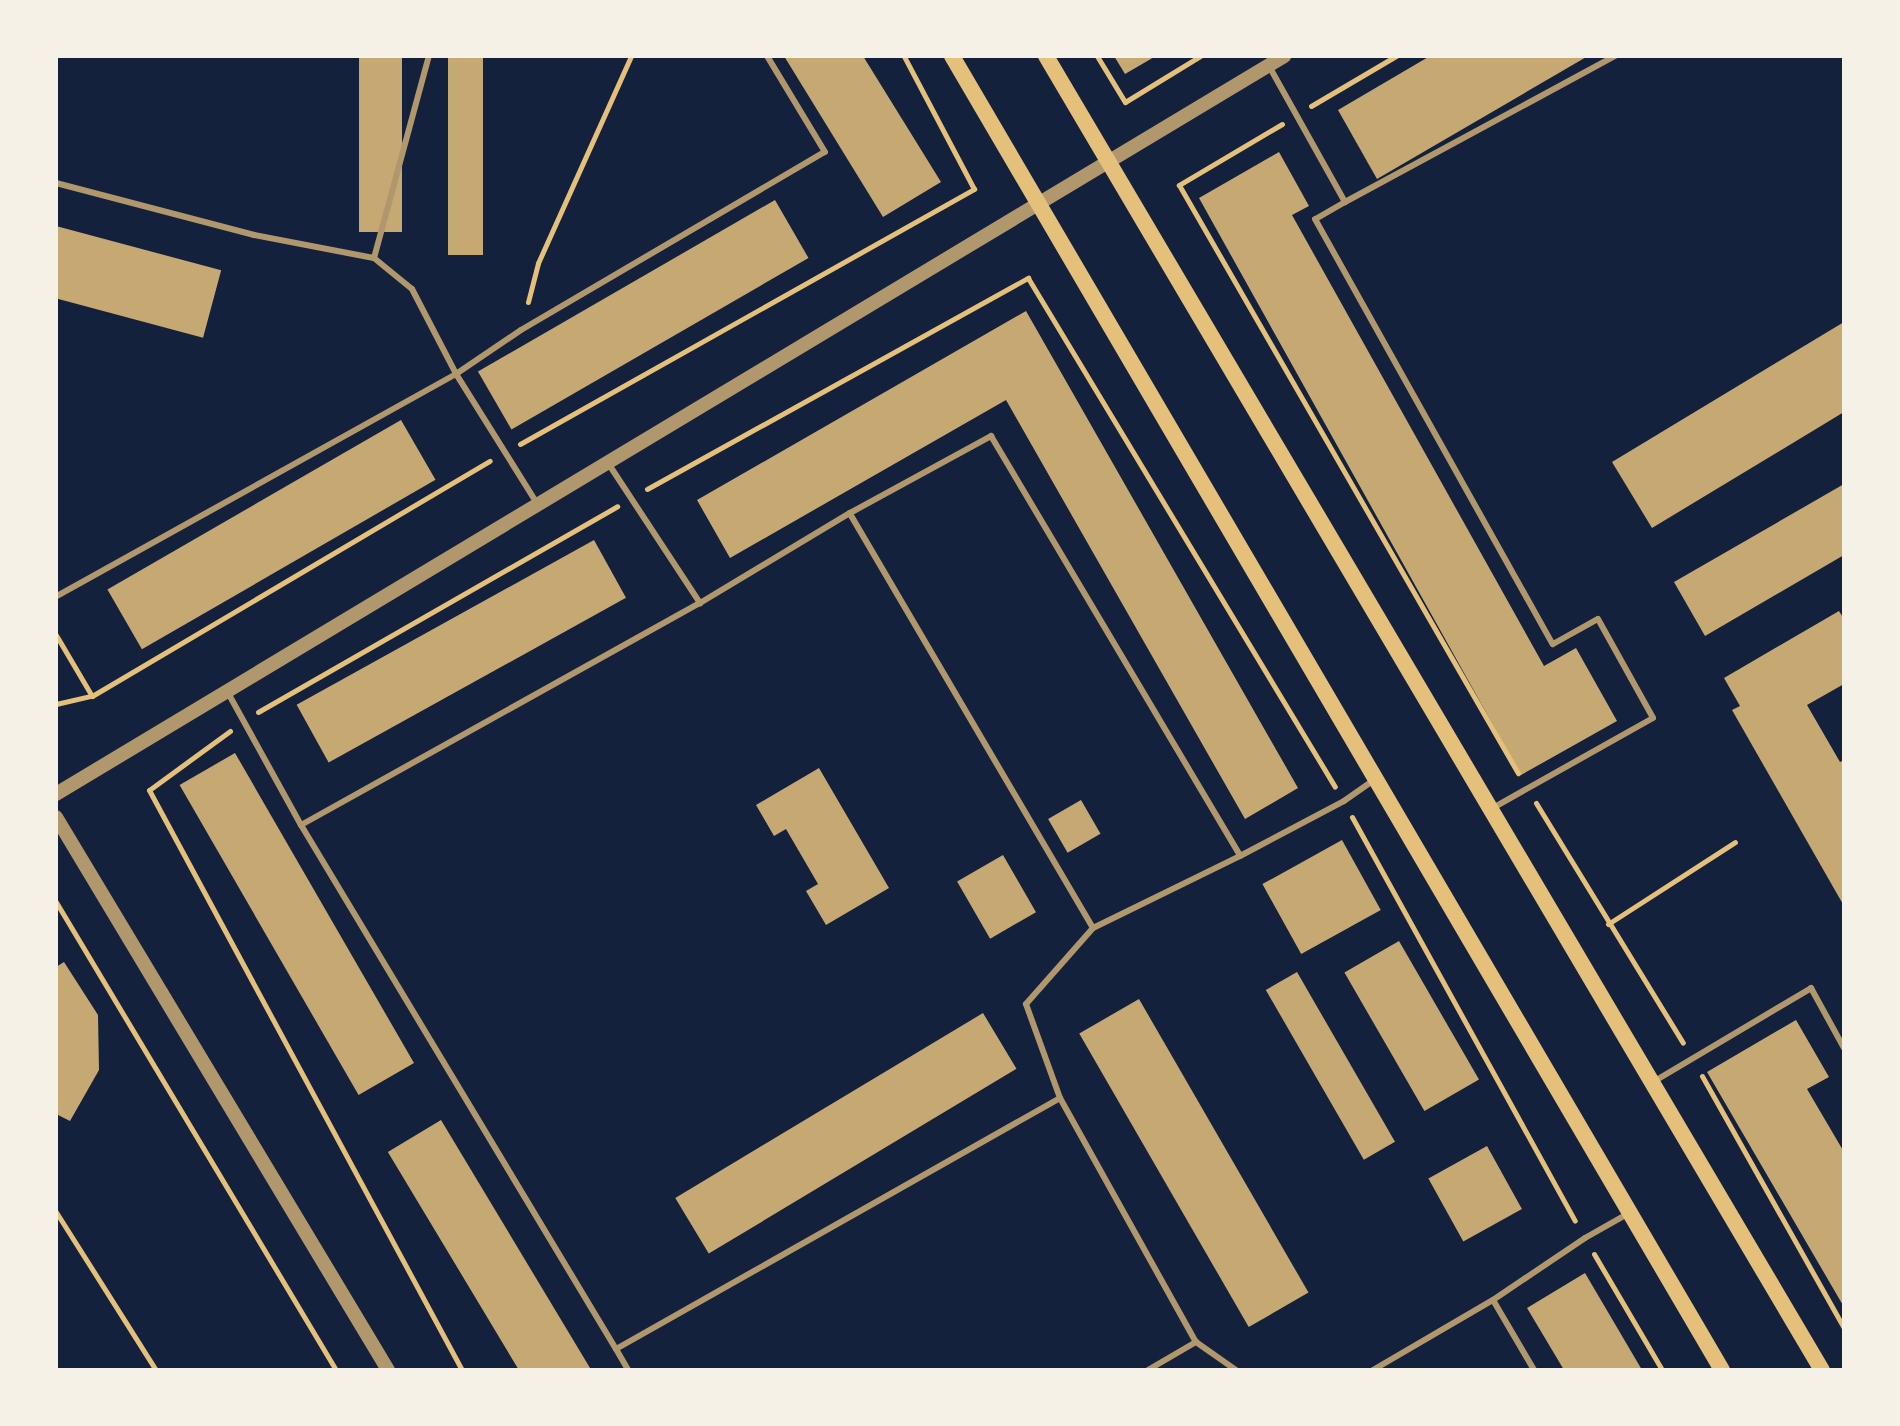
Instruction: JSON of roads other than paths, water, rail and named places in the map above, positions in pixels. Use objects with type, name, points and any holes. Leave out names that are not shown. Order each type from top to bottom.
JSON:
[{"type":"main road","points":[[952,56],[1037,207],[1722,1370]]},
{"type":"main road","points":[[1046,56],[1822,1370]]},
{"type":"street","points":[[56,794],[1284,56]]},
{"type":"street","points":[[56,817],[388,1370]]},
{"type":"lane","points":[[374,258],[429,56]]},
{"type":"lane","points":[[56,597],[456,374],[521,330],[825,152],[767,56]]},
{"type":"lane","points":[[1491,809],[1653,718],[1598,619],[1553,644],[1315,219],[1615,56]]},
{"type":"lane","points":[[1268,65],[1345,202]]},
{"type":"lane","points":[[56,183],[254,235],[374,258],[412,289],[456,374],[538,505]]},
{"type":"lane","points":[[301,825],[700,603],[850,513],[991,436],[1240,856]]},
{"type":"lane","points":[[608,463],[700,603]]},
{"type":"lane","points":[[850,513],[1093,928]]},
{"type":"lane","points":[[227,691],[301,825],[628,1370]]},
{"type":"lane","points":[[1236,1370],[1196,1342],[1060,1098],[1026,1004],[1093,928],[1240,856],[1344,801],[1374,780]]},
{"type":"lane","points":[[1653,1082],[1811,988],[1844,1048]]},
{"type":"lane","points":[[616,1349],[1060,1098]]},
{"type":"lane","points":[[1373,1370],[1493,1300],[1629,1213]]},
{"type":"lane","points":[[1493,1300],[1534,1370]]},
{"type":"lane","points":[[1148,1370],[1196,1342]]}]
